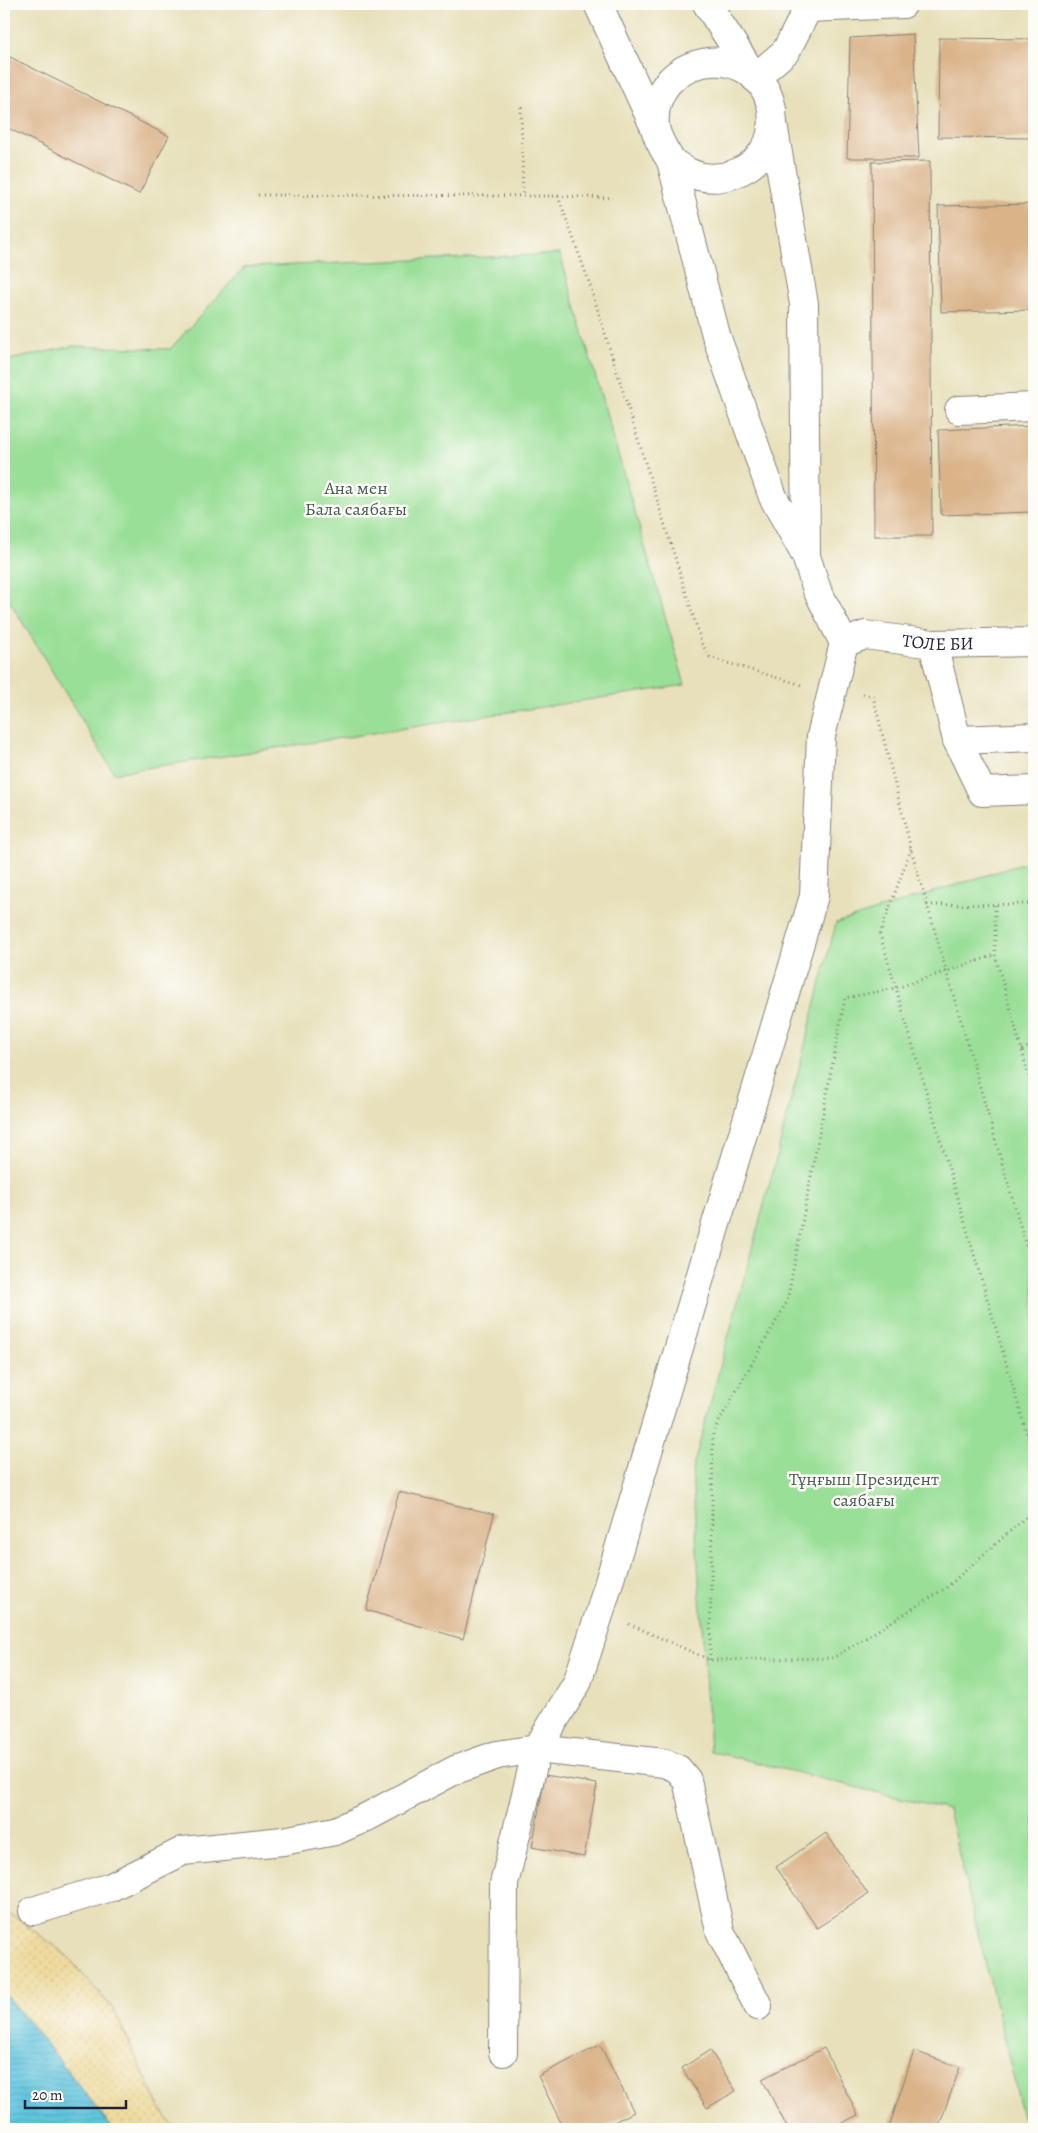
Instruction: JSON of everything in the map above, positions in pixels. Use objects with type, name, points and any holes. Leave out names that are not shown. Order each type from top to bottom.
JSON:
[{"type":"street","points":[[503,2052],[504,1884],[537,1749],[577,1683],[600,1612],[814,896],[821,736],[844,643],[818,590],[806,556],[773,497],[716,335],[671,162],[661,146],[656,128],[598,4]]},
{"type":"street","points":[[707,4],[755,78],[765,90],[771,105],[804,304],[806,556]]},
{"type":"street","points":[[755,78],[786,50],[809,6],[903,4]]},
{"type":"street","points":[[656,128],[656,109],[661,94],[670,81],[682,70],[696,63],[728,62],[743,68],[755,78]]},
{"type":"street","points":[[671,162],[688,172],[706,178],[725,177],[744,170],[758,159],[768,142],[773,124]]},
{"type":"street","points":[[959,410],[1034,407]]},
{"type":"street","name":"ТОЛЕ БИ","points":[[844,643],[865,635],[932,644],[1034,642]]},
{"type":"street","points":[[932,644],[957,740],[982,792],[1034,790]]},
{"type":"street","points":[[957,740],[1034,737]]},
{"type":"street","points":[[33,1910],[111,1887],[183,1851],[283,1841],[335,1831],[367,1817],[455,1770],[497,1755],[537,1749],[664,1763],[678,1769],[687,1780],[720,1931],[758,2006]]},
{"type":"path","points":[[521,107],[523,196]]},
{"type":"path","points":[[258,195],[558,196],[613,198]]},
{"type":"path","points":[[558,196],[588,279],[702,644],[710,657],[809,687]]},
{"type":"path","points":[[854,693],[873,696],[911,848],[1034,1273]]},
{"type":"path","points":[[911,848],[880,934],[1034,1458]]},
{"type":"path","points":[[927,905],[1034,904]]},
{"type":"path","points":[[995,905],[995,955],[1034,1094]]},
{"type":"path","points":[[710,1660],[713,1432],[787,1302],[845,998],[896,988],[995,955]]},
{"type":"path","points":[[1022,1050],[1034,1044]]},
{"type":"path","points":[[600,1612],[710,1660],[833,1658],[946,1588],[1034,1510]]},
{"type":"sand","points":[[4,1912],[16,1917],[66,1955],[114,2010],[159,2106],[175,2129],[113,2129],[34,2028],[4,1993]]},
{"type":"green space","name":"Ана мен Бала саябағы","points":[[560,254],[685,685],[114,773],[4,592],[4,361],[73,346],[170,349],[245,267]]},
{"type":"green space","name":"Тұңғыш Президент саябағы","points":[[1034,860],[1034,2129],[1026,2129],[948,1810],[710,1751],[692,1471],[773,1171],[836,923]]},
{"type":"water","points":[[4,1993],[34,2028],[113,2129],[4,2129]]},
{"type":"building","points":[[913,34],[919,158],[847,158],[850,38]]},
{"type":"building","points":[[939,38],[1034,39],[1034,138],[938,137]]},
{"type":"building","points":[[4,54],[169,136],[139,194],[4,126]]},
{"type":"building","points":[[930,161],[932,536],[874,536],[872,162]]},
{"type":"building","points":[[1034,204],[1034,310],[941,312],[938,206]]},
{"type":"building","points":[[1034,426],[1034,512],[941,515],[938,430]]},
{"type":"building","points":[[399,1492],[494,1514],[463,1639],[366,1610]]},
{"type":"building","points":[[545,1775],[597,1784],[584,1857],[532,1847]]},
{"type":"building","points":[[826,1833],[868,1894],[817,1928],[776,1867]]},
{"type":"building","points":[[600,2045],[634,2112],[600,2129],[564,2129],[538,2076]]},
{"type":"building","points":[[824,2048],[858,2115],[830,2129],[788,2129],[762,2079]]},
{"type":"building","points":[[710,2050],[736,2091],[707,2108],[682,2068]]},
{"type":"building","points":[[914,2051],[960,2067],[938,2129],[896,2129],[889,2127]]}]
